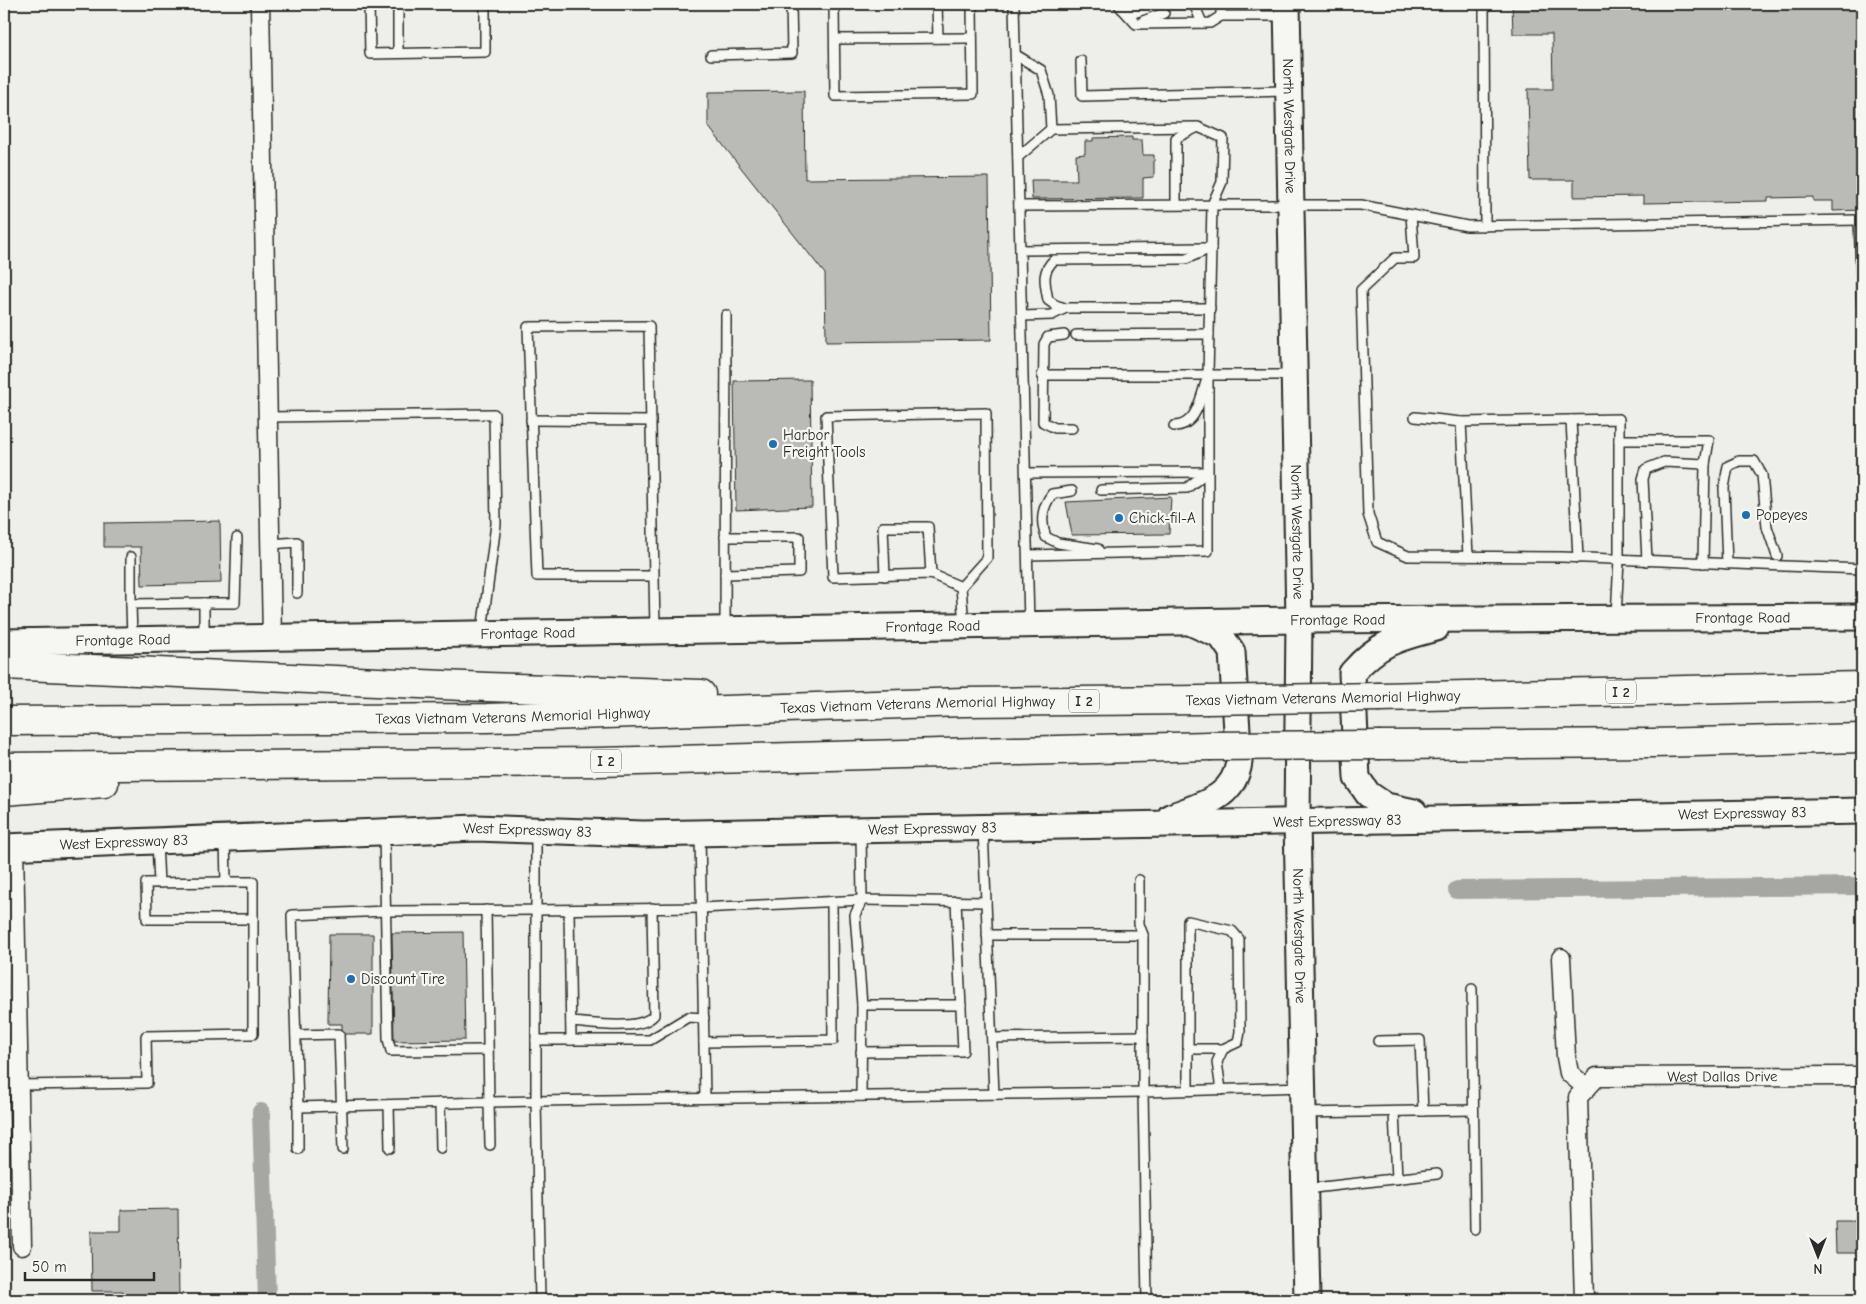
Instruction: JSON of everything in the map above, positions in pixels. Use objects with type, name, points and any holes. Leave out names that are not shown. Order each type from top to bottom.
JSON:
[{"type":"highway","points":[[4,665],[477,687],[963,702]]},
{"type":"highway","name":"Texas Vietnam Veterans Memorial Highway","points":[[4,721],[487,718],[963,702],[1380,697],[1862,686]]},
{"type":"highway","name":"I 2","points":[[4,767],[326,766],[599,762],[1209,746],[1653,743],[1862,738]]},
{"type":"highway","points":[[1653,743],[1862,751]]},
{"type":"highway","points":[[4,791],[326,766]]},
{"type":"main road","name":"North Westgate Drive","points":[[1287,10],[1299,620],[1297,822],[1307,1300]]},
{"type":"main road","name":"Frontage Road","points":[[4,642],[1299,620],[1862,616]]},
{"type":"main road","points":[[1438,818],[1386,806],[1368,794],[1357,778],[1352,673],[1368,654],[1395,639],[1467,619]]},
{"type":"main road","points":[[1156,823],[1218,798],[1237,777],[1239,762],[1232,652],[1221,636],[1202,625],[1183,622]]},
{"type":"main road","name":"West Expressway 83","points":[[9,847],[477,828],[644,834],[1862,811]]},
{"type":"street","points":[[260,4],[272,638]]},
{"type":"street","points":[[9,847],[19,1085],[22,1246]]},
{"type":"street","points":[[1562,958],[1566,1058],[1569,1073],[1587,1088],[1578,1097],[1584,1300]]},
{"type":"street","name":"West Dallas Drive","points":[[1587,1088],[1597,1077],[1862,1076]]},
{"type":"lane","points":[[369,4],[370,54],[485,52],[485,4]]},
{"type":"lane","points":[[398,4],[398,54]]},
{"type":"lane","points":[[711,56],[792,53],[791,4]]},
{"type":"lane","points":[[834,4],[836,96],[973,94],[972,4]]},
{"type":"lane","points":[[937,4],[938,38]]},
{"type":"lane","points":[[1014,4],[1029,624]]},
{"type":"lane","points":[[1123,9],[1136,4]]},
{"type":"lane","points":[[1123,9],[1160,4]]},
{"type":"lane","points":[[1189,4],[1202,23]]},
{"type":"lane","points":[[1221,4],[1221,16]]},
{"type":"lane","points":[[1484,4],[1486,226]]},
{"type":"lane","points":[[1123,9],[1136,24],[1210,23],[1221,16],[1287,10]]},
{"type":"lane","points":[[1136,24],[1164,13]]},
{"type":"lane","points":[[835,39],[972,38]]},
{"type":"lane","points":[[1016,56],[1041,70],[1049,95],[1051,129]]},
{"type":"lane","points":[[1081,61],[1082,96],[1288,91]]},
{"type":"lane","points":[[1018,157],[1051,129],[1198,128],[1223,138],[1222,182],[1212,205],[1208,375],[1208,551],[1028,555]]},
{"type":"lane","points":[[1176,205],[1176,138],[1198,128]]},
{"type":"lane","points":[[1019,206],[1361,204],[1467,226],[1861,220],[1862,304]]},
{"type":"lane","points":[[1411,215],[1414,258],[1395,258],[1361,290],[1368,514],[1377,542],[1408,556],[1578,558],[1727,564],[1777,561],[1862,569]]},
{"type":"lane","points":[[1020,250],[1211,248]]},
{"type":"lane","points":[[1210,308],[1066,308],[1055,305],[1048,300],[1044,274],[1054,260],[1186,259],[1211,248]]},
{"type":"lane","points":[[1022,316],[1052,315],[1066,308]]},
{"type":"lane","points":[[725,630],[726,315]]},
{"type":"lane","points":[[654,576],[537,576],[528,327],[649,326],[651,421],[654,576],[655,631]]},
{"type":"lane","points":[[1076,335],[1209,334]]},
{"type":"lane","points":[[1064,335],[1048,336],[1044,344],[1042,375],[1043,422],[1055,428],[1072,428]]},
{"type":"lane","points":[[1042,375],[1294,375]]},
{"type":"lane","points":[[1174,426],[1182,426],[1190,421],[1208,375]]},
{"type":"lane","points":[[961,587],[931,574],[833,577],[826,416],[986,412],[987,558],[961,587],[964,626]]},
{"type":"lane","points":[[268,417],[494,414],[496,524],[482,634]]},
{"type":"lane","points":[[1415,417],[1461,422],[1619,419],[1619,560],[1616,618]]},
{"type":"lane","points":[[531,420],[651,421]]},
{"type":"lane","points":[[1571,420],[1578,558]]},
{"type":"lane","points":[[1461,422],[1468,556]]},
{"type":"lane","points":[[1619,440],[1709,440],[1705,464],[1703,563]]},
{"type":"lane","points":[[1727,564],[1724,488],[1728,466],[1739,461],[1754,461],[1762,475],[1767,527],[1777,561]]},
{"type":"lane","points":[[1647,561],[1643,479],[1646,469],[1664,462],[1705,464]]},
{"type":"lane","points":[[1026,473],[1207,472]]},
{"type":"lane","points":[[1101,490],[1187,488],[1207,472]]},
{"type":"lane","points":[[1072,491],[1052,494],[1043,505],[1042,529],[1046,537],[1058,543],[1124,553]]},
{"type":"lane","points":[[885,576],[884,527],[928,527],[931,574]]},
{"type":"lane","points":[[725,537],[798,537],[798,572],[725,574]]},
{"type":"lane","points":[[131,604],[235,602],[237,538]]},
{"type":"lane","points":[[271,544],[297,542],[297,594]]},
{"type":"lane","points":[[131,557],[132,640]]},
{"type":"lane","points":[[204,603],[204,639]]},
{"type":"lane","points":[[983,827],[994,1094]]},
{"type":"lane","points":[[861,829],[862,900],[855,915],[862,1005],[861,1096]]},
{"type":"lane","points":[[536,830],[536,1101],[540,1300]]},
{"type":"lane","points":[[384,832],[388,1039],[391,1051],[488,1050]]},
{"type":"lane","points":[[700,833],[705,1098]]},
{"type":"lane","points":[[224,838],[226,882]]},
{"type":"lane","points":[[157,841],[159,883]]},
{"type":"lane","points":[[1139,880],[1139,924],[1142,934],[1147,1300]]},
{"type":"lane","points":[[19,1085],[147,1083],[146,1036],[253,1034],[253,919],[252,882],[146,883],[147,919],[253,919]]},
{"type":"lane","points":[[298,1149],[292,915],[386,911],[701,908],[862,900],[986,902]]},
{"type":"lane","points":[[861,1052],[963,1051],[956,901]]},
{"type":"lane","points":[[704,1042],[833,1040],[832,902]]},
{"type":"lane","points":[[571,1022],[634,1024],[649,1021],[654,1015],[652,908]]},
{"type":"lane","points":[[486,910],[490,1144]]},
{"type":"lane","points":[[569,910],[571,1040]]},
{"type":"lane","points":[[1188,1050],[1223,1049],[1238,1042],[1240,1032],[1238,939],[1232,931],[1188,922],[1188,1050],[1188,1090]]},
{"type":"lane","points":[[987,935],[1142,934]]},
{"type":"lane","points":[[1472,989],[1475,1229]]},
{"type":"lane","points":[[862,1005],[961,1005]]},
{"type":"lane","points":[[536,1040],[650,1040],[688,1017],[704,1018]]},
{"type":"lane","points":[[296,1035],[339,1034],[343,1149]]},
{"type":"lane","points":[[992,1038],[1143,1036]]},
{"type":"lane","points":[[1378,1041],[1420,1040],[1423,1111]]},
{"type":"lane","points":[[1221,1090],[1218,1062],[1223,1049]]},
{"type":"lane","points":[[298,1107],[705,1098],[1143,1092],[1303,1087]]},
{"type":"lane","points":[[440,1103],[441,1148]]},
{"type":"lane","points":[[389,1105],[390,1148]]},
{"type":"lane","points":[[1303,1113],[1473,1110]]},
{"type":"lane","points":[[1394,1112],[1397,1179]]},
{"type":"lane","points":[[1305,1189],[1437,1174]]},
{"type":"building","points":[[1512,4],[1862,4],[1862,210],[1833,211],[1833,201],[1813,201],[1813,197],[1768,198],[1768,201],[1643,203],[1643,196],[1574,197],[1574,180],[1530,180],[1528,89],[1553,89],[1552,34],[1513,34]]},
{"type":"building","points":[[804,91],[805,179],[989,177],[991,340],[826,342],[825,274],[708,126],[708,92]]},
{"type":"building","points":[[1132,137],[1132,140],[1142,140],[1143,155],[1154,155],[1154,177],[1143,178],[1143,198],[1032,199],[1031,180],[1077,180],[1076,155],[1085,154],[1085,141],[1093,141],[1093,138]]},
{"type":"building","name":"Harbor Freight Tools","points":[[810,380],[812,507],[736,510],[734,381]]},
{"type":"building","name":"Chick-fil-A","points":[[1171,497],[1169,534],[1072,535],[1066,502]]},
{"type":"building","points":[[220,521],[221,583],[142,585],[141,547],[104,547],[104,523]]},
{"type":"building","points":[[463,932],[465,1040],[394,1041],[392,933]]},
{"type":"building","name":"Discount Tire","points":[[329,934],[373,934],[373,1034],[342,1034],[342,1024],[328,1024]]},
{"type":"building","points":[[178,1209],[179,1300],[123,1300],[123,1291],[92,1291],[91,1231],[121,1231],[121,1210]]},
{"type":"building","points":[[1835,1221],[1862,1221],[1862,1253],[1836,1253]]},
{"type":"waterway","points":[[1457,890],[1862,886]]},
{"type":"waterway","points":[[261,1112],[267,1300]]},
{"type":"place","name":"Harbor Freight Tools","points":[[773,444]]},
{"type":"place","name":"Popeyes","points":[[1746,515]]},
{"type":"place","name":"Chick-fil-A","points":[[1119,518]]},
{"type":"place","name":"Discount Tire","points":[[351,979]]}]
